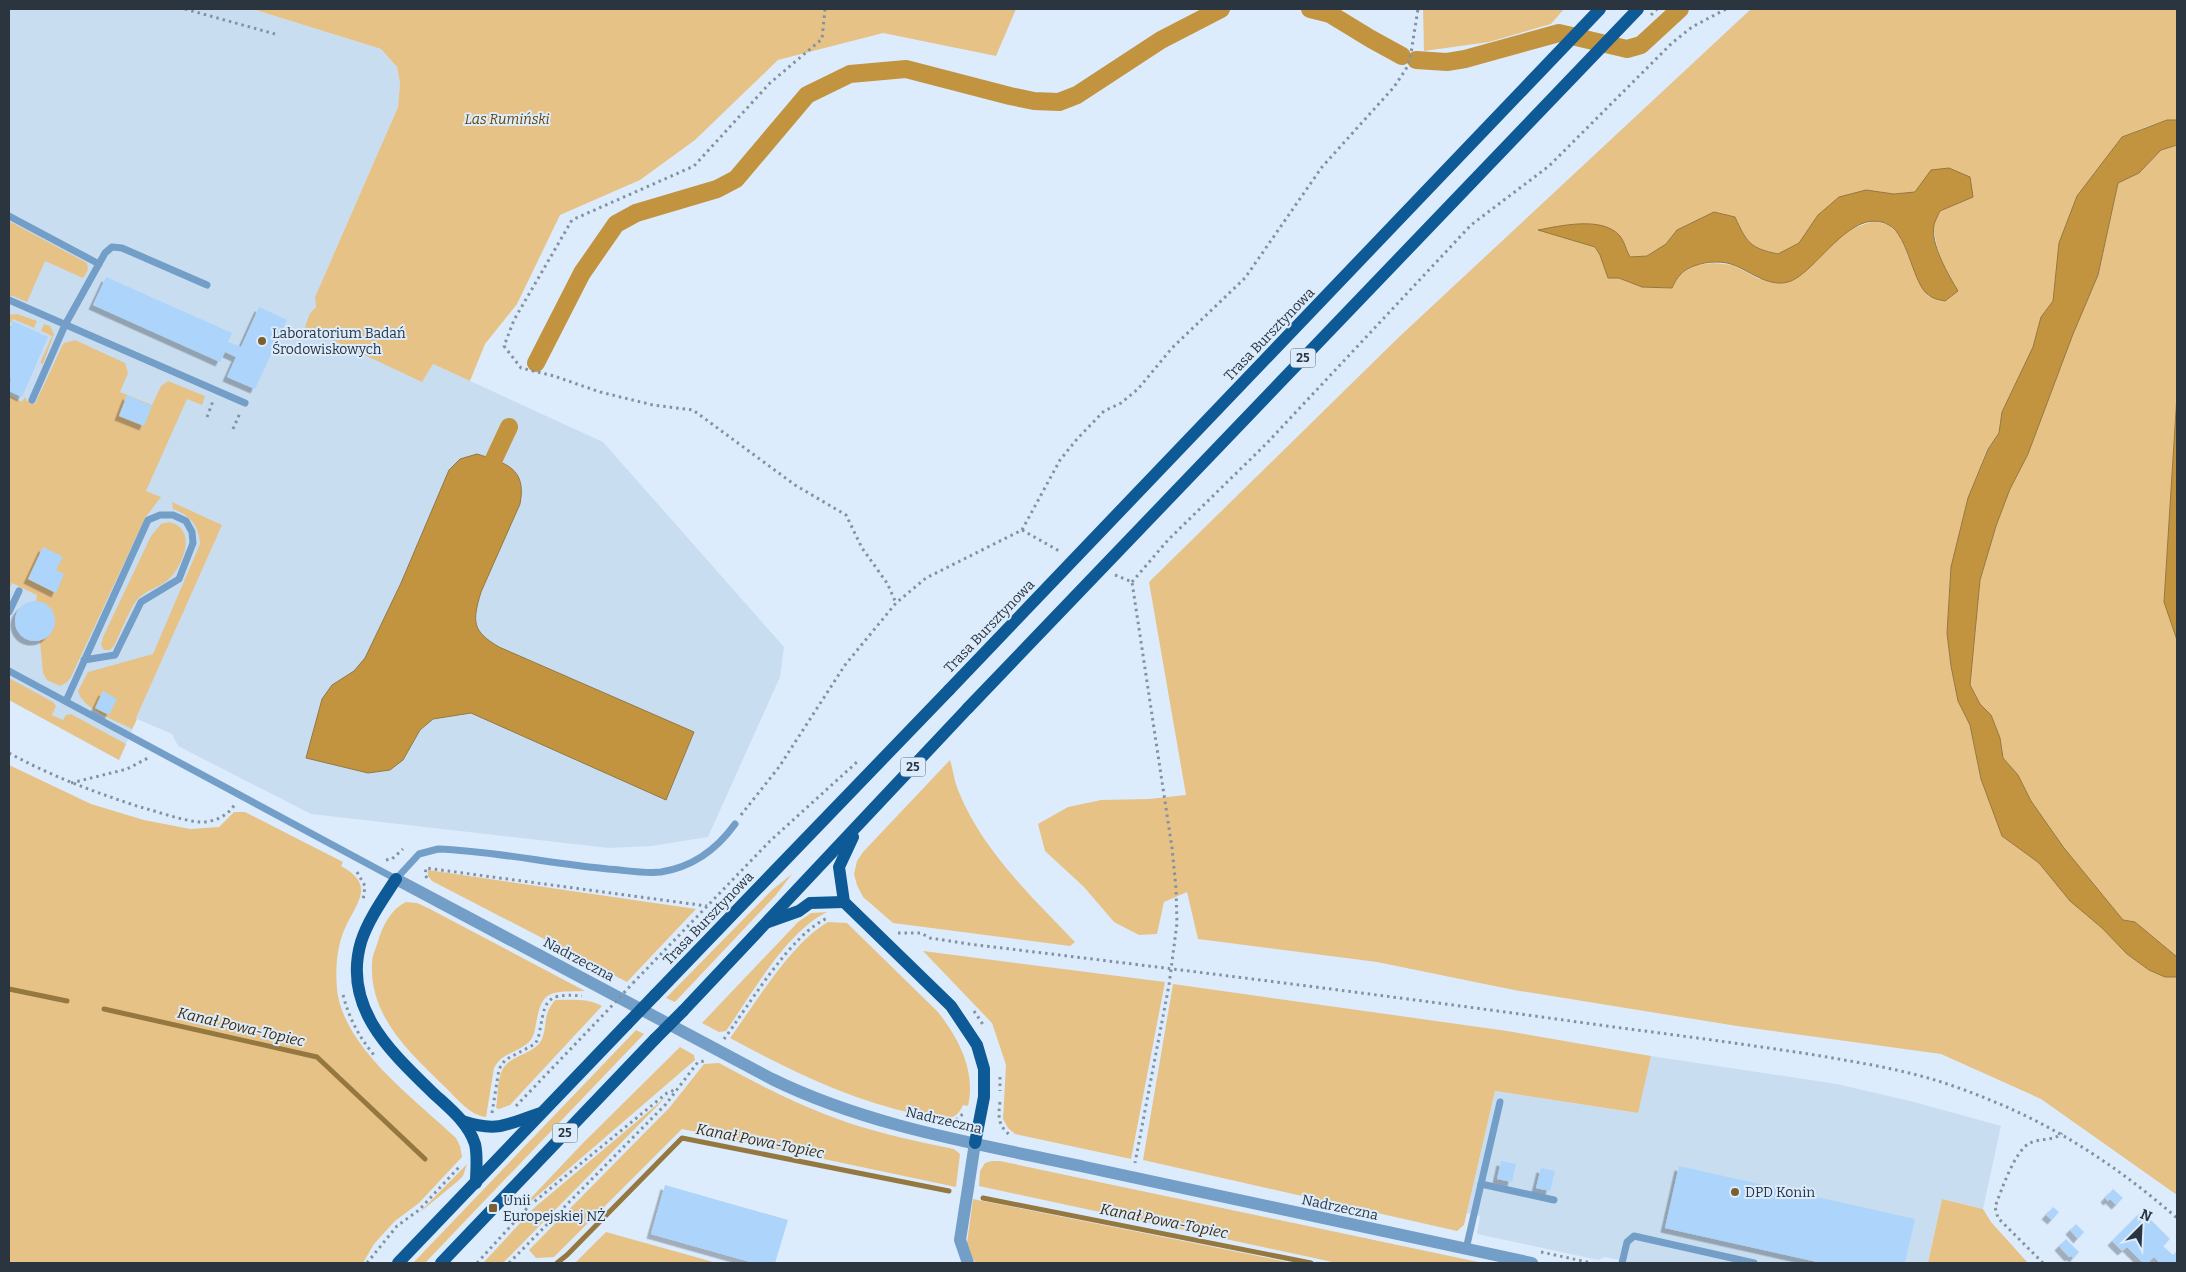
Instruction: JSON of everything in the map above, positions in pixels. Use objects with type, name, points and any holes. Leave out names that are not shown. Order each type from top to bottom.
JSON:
[{"type":"main road","name":"Trasa Bursztynowa","points":[[398,1263],[1600,9]]},
{"type":"main road","name":"25","points":[[441,1263],[683,1011],[968,708],[1638,9]]},
{"type":"main road","points":[[858,826],[838,867],[844,902],[951,1006],[977,1045],[984,1069],[984,1097],[975,1143]]},
{"type":"main road","points":[[396,879],[378,908],[360,949],[356,976],[362,1006],[377,1034],[399,1060],[462,1120],[475,1144],[476,1183]]},
{"type":"main road","points":[[766,922],[799,910],[810,903],[844,902]]},
{"type":"main road","points":[[462,1120],[479,1126],[496,1127],[542,1112]]},
{"type":"street","name":"Nadrzeczna","points":[[396,879],[786,1086],[822,1101],[873,1118],[975,1143],[1466,1249],[1534,1257]]},
{"type":"street","points":[[968,1263],[960,1240],[975,1143]]},
{"type":"lane","points":[[9,216],[99,264]]},
{"type":"lane","points":[[32,400],[65,325],[105,253],[112,247],[122,248],[207,285]]},
{"type":"lane","points":[[9,300],[245,403]]},
{"type":"lane","points":[[66,701],[84,660],[148,520],[160,515],[173,515],[186,521],[192,532],[193,542],[178,579],[142,602],[115,655],[84,660]]},
{"type":"lane","points":[[9,612],[19,592]]},
{"type":"lane","points":[[9,670],[396,879],[419,854],[438,848],[598,868],[660,872],[675,868],[707,854],[724,840],[735,824]]},
{"type":"lane","points":[[1466,1249],[1500,1102]]},
{"type":"lane","points":[[1481,1184],[1554,1200]]},
{"type":"lane","points":[[1622,1263],[1627,1242],[1634,1236],[1754,1263]]},
{"type":"path","points":[[185,9],[275,34]]},
{"type":"path","points":[[825,9],[822,40],[770,83],[694,166],[572,220],[514,320],[504,346],[521,368],[644,403],[693,410],[795,485],[846,515],[862,548],[887,583],[896,603]]},
{"type":"path","points":[[735,824],[779,766],[846,665],[896,603],[926,578],[1022,530],[1060,460],[1077,439],[1104,412],[1121,403],[1138,389],[1172,348],[1245,278],[1322,167],[1394,87],[1406,69],[1410,59],[1418,9]]},
{"type":"path","points":[[1132,1177],[1172,968],[1176,930],[1176,888],[1132,582],[1168,540],[1272,437],[1471,226],[1549,166],[1672,43],[1692,27],[1726,9]]},
{"type":"path","points":[[206,417],[217,391]]},
{"type":"path","points":[[233,429],[245,403]]},
{"type":"path","points":[[1022,530],[1048,547],[1065,554]]},
{"type":"path","points":[[1107,572],[1132,582]]},
{"type":"path","points":[[71,783],[127,769],[159,752]]},
{"type":"path","points":[[9,753],[71,783],[158,812],[200,822],[218,820],[232,810],[240,795]]},
{"type":"path","points":[[606,1012],[770,841],[863,756]]},
{"type":"path","points":[[430,883],[425,875],[426,868],[707,906]]},
{"type":"path","points":[[901,939],[894,932],[921,933],[930,938],[969,944],[1172,968],[1604,1025],[1873,1065],[1917,1074],[1958,1087],[2005,1106],[2062,1133],[2138,1184],[2177,1218]]},
{"type":"path","points":[[623,984],[632,989]]},
{"type":"path","points":[[492,1116],[499,1069],[505,1060],[535,1044],[538,1039],[544,1006],[558,995],[585,996]]},
{"type":"path","points":[[968,1004],[986,1029]]},
{"type":"path","points":[[716,1035],[732,1044]]},
{"type":"path","points":[[1000,1075],[998,1118],[1000,1124],[1009,1135],[1017,1139]]},
{"type":"path","points":[[477,1263],[529,1206],[667,1093],[677,1089]]},
{"type":"path","points":[[2043,1263],[1998,1218],[1994,1206],[2024,1147],[2036,1140],[2058,1137],[2062,1133]]},
{"type":"path","points":[[1125,1162],[1144,1166]]},
{"type":"path","points":[[1534,1257],[1592,1263]]},
{"type":"shaded area","points":[[9,9],[252,9],[381,49],[397,67],[400,83],[398,107],[315,297],[316,307],[310,313],[422,381],[433,364],[603,442],[784,647],[780,677],[708,837],[652,846],[609,848],[311,814],[178,746],[172,734],[137,719],[119,760],[9,700]]},
{"type":"shaded area","points":[[2167,120],[2177,120],[2177,145],[2161,150],[2139,173],[2118,183],[2098,275],[2073,334],[2028,454],[2010,489],[1996,526],[1980,580],[1970,685],[1980,704],[1991,715],[2000,738],[2003,758],[2018,775],[2031,801],[2064,848],[2123,920],[2135,922],[2177,957],[2177,977],[2165,977],[2149,970],[2127,954],[2102,928],[2070,901],[2039,863],[2002,836],[1981,779],[1970,725],[1958,701],[1947,633],[1951,567],[1968,498],[1988,449],[1999,433],[2002,412],[2033,347],[2041,317],[2053,301],[2059,243],[2077,196],[2122,137]]},
{"type":"shaded area","points":[[1949,168],[1970,177],[1973,197],[1940,211],[1934,225],[1937,250],[1945,269],[1958,291],[1945,301],[1933,298],[1924,291],[1896,231],[1889,225],[1875,221],[1862,224],[1849,231],[1802,274],[1791,281],[1776,283],[1761,279],[1728,263],[1713,262],[1691,267],[1679,276],[1672,288],[1642,287],[1619,278],[1608,278],[1600,255],[1595,247],[1538,230],[1580,224],[1602,226],[1611,229],[1619,235],[1630,257],[1647,256],[1666,244],[1677,230],[1714,212],[1735,217],[1750,243],[1755,247],[1778,254],[1799,243],[1818,215],[1839,197],[1866,190],[1894,194],[1915,192],[1931,170]]},
{"type":"shaded area","points":[[2177,395],[2177,640],[2164,602]]},
{"type":"shaded area","points":[[477,454],[505,464],[512,469],[520,482],[521,492],[520,504],[481,592],[476,611],[479,630],[499,647],[694,732],[666,800],[471,713],[433,719],[420,730],[403,760],[390,770],[368,773],[306,758],[322,699],[332,685],[354,671],[365,658],[401,583],[449,470],[460,459]]},
{"type":"shaded area","points":[[1651,1056],[1837,1084],[1914,1102],[2001,1126],[1983,1209],[1942,1199],[1928,1263],[1633,1263],[1605,1257],[1598,1260],[1477,1234],[1480,1216],[1467,1213],[1495,1091],[1637,1113]]},
{"type":"green space","name":"Las Rumiński","points":[[252,9],[1016,9],[996,56],[883,33],[778,60],[695,140],[640,180],[560,215],[517,304],[485,344],[470,381],[433,364],[422,382],[305,327],[310,313],[316,307],[315,297],[398,107],[400,83],[397,67],[381,49]]},
{"type":"green space","points":[[1423,9],[1564,9],[1551,24],[1489,42],[1424,51]]},
{"type":"green space","points":[[1751,9],[2177,9],[2177,120],[2167,120],[2122,137],[2077,196],[2059,243],[2054,301],[2041,317],[2033,347],[2002,412],[1999,433],[1987,449],[1968,498],[1951,567],[1947,633],[1958,701],[1970,725],[1981,779],[2002,836],[2039,863],[2070,901],[2102,928],[2127,954],[2149,970],[2165,977],[2177,977],[2177,1195],[2041,1099],[1941,1054],[1737,1026],[1514,990],[1377,962],[1198,939],[1187,892],[1164,902],[1157,934],[1139,935],[1114,922],[1084,887],[1045,851],[1038,824],[1068,807],[1101,800],[1149,799],[1186,795],[1149,582],[1399,337]],"holes":[[[1931,170],[1973,197],[1940,211],[1933,226],[1944,268],[1958,291],[1945,301],[1928,296],[1918,280],[1900,236],[1889,225],[1874,221],[1851,229],[1829,246],[1813,264],[1759,279],[1733,265],[1714,263],[1695,265],[1680,275],[1672,288],[1642,287],[1619,278],[1608,278],[1600,255],[1595,247],[1539,230],[1619,235],[1630,257],[1647,256],[1666,244],[1677,230],[1714,212],[1735,217],[1750,243],[1761,249],[1778,254],[1799,243],[1818,215],[1839,197],[1866,190],[1894,194],[1915,192]]]},
{"type":"green space","points":[[2177,145],[2177,395],[2164,602],[2177,640],[2177,957],[2135,922],[2123,920],[2064,848],[2031,801],[2018,775],[2003,758],[2000,738],[1991,715],[1980,704],[1970,685],[1980,580],[1996,526],[2010,489],[2028,454],[2073,334],[2098,275],[2118,183],[2139,173],[2161,150]]},
{"type":"green space","points":[[9,221],[87,263],[88,270],[83,278],[45,261],[27,302],[9,296]]},
{"type":"green space","points":[[17,314],[37,321],[34,328],[13,319],[11,323],[9,322],[9,315]]},
{"type":"green space","points":[[44,324],[50,326],[54,334],[43,364],[40,363],[52,336],[41,331]]},
{"type":"green space","points":[[75,340],[125,363],[128,373],[120,392],[152,405],[161,386],[168,381],[205,396],[202,405],[187,399],[146,491],[161,497],[145,518],[71,677],[60,686],[47,680],[43,673],[37,595],[12,583],[9,590],[9,395],[22,402],[25,397],[27,401],[35,404],[62,346],[64,343]]},
{"type":"green space","points":[[172,502],[222,525],[132,729],[93,709],[81,697],[78,691],[88,672],[153,654],[200,544],[196,527],[184,514],[173,509]]},
{"type":"green space","points":[[169,522],[178,526],[186,539],[183,557],[179,566],[168,580],[136,601],[114,646],[110,650],[104,650],[101,645],[103,637],[151,536],[161,524]]},
{"type":"green space","points":[[9,678],[53,702],[56,706],[52,715],[63,720],[66,715],[71,714],[126,744],[119,760],[9,700]]},
{"type":"green space","points":[[950,760],[958,790],[980,832],[1009,871],[1075,942],[1070,946],[893,923],[863,897],[854,874],[857,861],[863,852]]},
{"type":"green space","points":[[9,765],[91,804],[144,820],[190,829],[219,827],[234,812],[245,812],[343,862],[341,866],[353,874],[359,882],[361,889],[360,898],[346,925],[337,958],[337,989],[345,1017],[355,1036],[386,1074],[456,1138],[462,1157],[419,1203],[395,1221],[374,1244],[363,1263],[9,1263]]},
{"type":"green space","points":[[428,870],[696,909],[627,982],[432,881],[428,876]]},
{"type":"green space","points":[[792,874],[776,895],[675,1002],[666,998],[772,890]]},
{"type":"green space","points":[[406,902],[417,903],[430,909],[585,991],[554,993],[548,995],[544,1000],[540,1006],[531,1040],[501,1059],[494,1068],[486,1117],[474,1113],[463,1105],[418,1060],[394,1032],[377,1000],[373,982],[373,955],[388,918]]},
{"type":"green space","points":[[827,912],[812,921],[784,949],[726,1031],[719,1032],[702,1023],[798,922],[811,913]]},
{"type":"green space","points":[[828,922],[847,923],[946,1022],[964,1056],[970,1080],[968,1106],[963,1105],[956,1115],[946,1119],[935,1118],[867,1101],[820,1083],[730,1038],[787,959],[814,932]]},
{"type":"green space","points":[[923,951],[1165,982],[1131,1159],[1015,1134],[1008,1128],[1003,1119],[1006,1065],[992,1023]]},
{"type":"green space","points":[[1173,984],[1507,1031],[1651,1056],[1638,1113],[1495,1091],[1464,1225],[1457,1231],[1143,1160]]},
{"type":"green space","points":[[555,1000],[585,1001],[602,1006],[510,1105],[499,1109],[496,1108],[499,1081],[504,1067],[514,1058],[538,1045],[544,1033],[548,1011]]},
{"type":"green space","points":[[636,1030],[644,1034],[425,1263],[413,1263]]},
{"type":"green space","points":[[680,1047],[694,1055],[695,1060],[529,1203],[528,1201],[583,1143]]},
{"type":"green space","points":[[719,1063],[783,1096],[832,1117],[914,1141],[954,1149],[960,1154],[956,1187],[682,1129],[554,1257],[536,1258],[529,1250],[670,1107],[704,1064]]},
{"type":"green space","points":[[667,1096],[503,1263],[483,1263],[534,1208]]},
{"type":"green space","points":[[1000,1161],[1483,1263],[1337,1263],[979,1186],[980,1171],[985,1163]]},
{"type":"green space","points":[[467,1164],[463,1176],[419,1213]]},
{"type":"green space","points":[[973,1199],[1293,1263],[976,1263],[966,1250]]},
{"type":"green space","points":[[1942,1199],[1983,1209],[1991,1222],[2028,1263],[1928,1263]]},
{"type":"green space","points":[[606,1232],[717,1263],[575,1263]]},
{"type":"building","points":[[106,277],[232,333],[228,342],[241,347],[259,307],[287,320],[255,389],[227,377],[236,357],[225,352],[220,362],[93,305]]},
{"type":"building","points":[[13,321],[48,337],[22,397],[9,391],[11,379],[9,378],[9,332]]},
{"type":"building","points":[[127,395],[152,406],[144,426],[119,416]]},
{"type":"building","points":[[43,547],[63,557],[56,570],[64,574],[56,593],[28,579]]},
{"type":"building","points":[[35,601],[49,607],[55,621],[49,635],[35,641],[21,635],[15,621],[21,607]]},
{"type":"building","points":[[103,691],[117,699],[109,715],[95,708]]},
{"type":"building","points":[[1501,1161],[1516,1164],[1512,1182],[1497,1179]]},
{"type":"building","name":"DPD Konin","points":[[1679,1166],[1915,1219],[1905,1263],[1822,1263],[1665,1228]]},
{"type":"building","points":[[1541,1168],[1555,1171],[1550,1191],[1536,1188]]},
{"type":"building","points":[[665,1185],[788,1220],[775,1263],[754,1263],[651,1234]]},
{"type":"building","points":[[2113,1189],[2123,1198],[2116,1205],[2110,1199],[2108,1201],[2105,1198]]},
{"type":"building","points":[[2053,1207],[2059,1212],[2052,1220],[2046,1215]]},
{"type":"building","points":[[2142,1211],[2170,1239],[2163,1246],[2173,1255],[2177,1251],[2177,1263],[2160,1263],[2154,1257],[2147,1263],[2143,1263],[2127,1247],[2122,1251],[2112,1241]]},
{"type":"building","points":[[2076,1224],[2084,1232],[2078,1239],[2070,1230]]},
{"type":"building","points":[[2066,1239],[2079,1252],[2074,1258],[2069,1257],[2059,1246]]},
{"type":"waterway","points":[[536,363],[582,273],[616,224],[636,213],[717,189],[736,179],[807,95],[850,74],[906,69],[1010,96],[1034,101],[1059,102],[1077,95],[1161,40],[1221,9]]},
{"type":"waterway","points":[[1310,9],[1330,14],[1402,56]]},
{"type":"waterway","points":[[1416,60],[1447,62],[1465,59],[1559,33],[1627,49],[1641,45],[1680,9]]},
{"type":"waterway","points":[[494,459],[509,427]]},
{"type":"waterway","name":"Kanał Powa-Topiec","points":[[9,989],[67,1001]]},
{"type":"waterway","name":"Kanał Powa-Topiec","points":[[104,1009],[317,1057],[425,1159]]},
{"type":"waterway","name":"Kanał Powa-Topiec","points":[[557,1263],[682,1138],[949,1191]]},
{"type":"waterway","name":"Kanał Powa-Topiec","points":[[983,1198],[1311,1263]]},
{"type":"place","name":"Laboratorium Badań Środowiskowych","points":[[262,341]]},
{"type":"place","name":"DPD Konin","points":[[1735,1192]]},
{"type":"place","name":"Unii Europejskiej NŻ","points":[[493,1208]]}]
